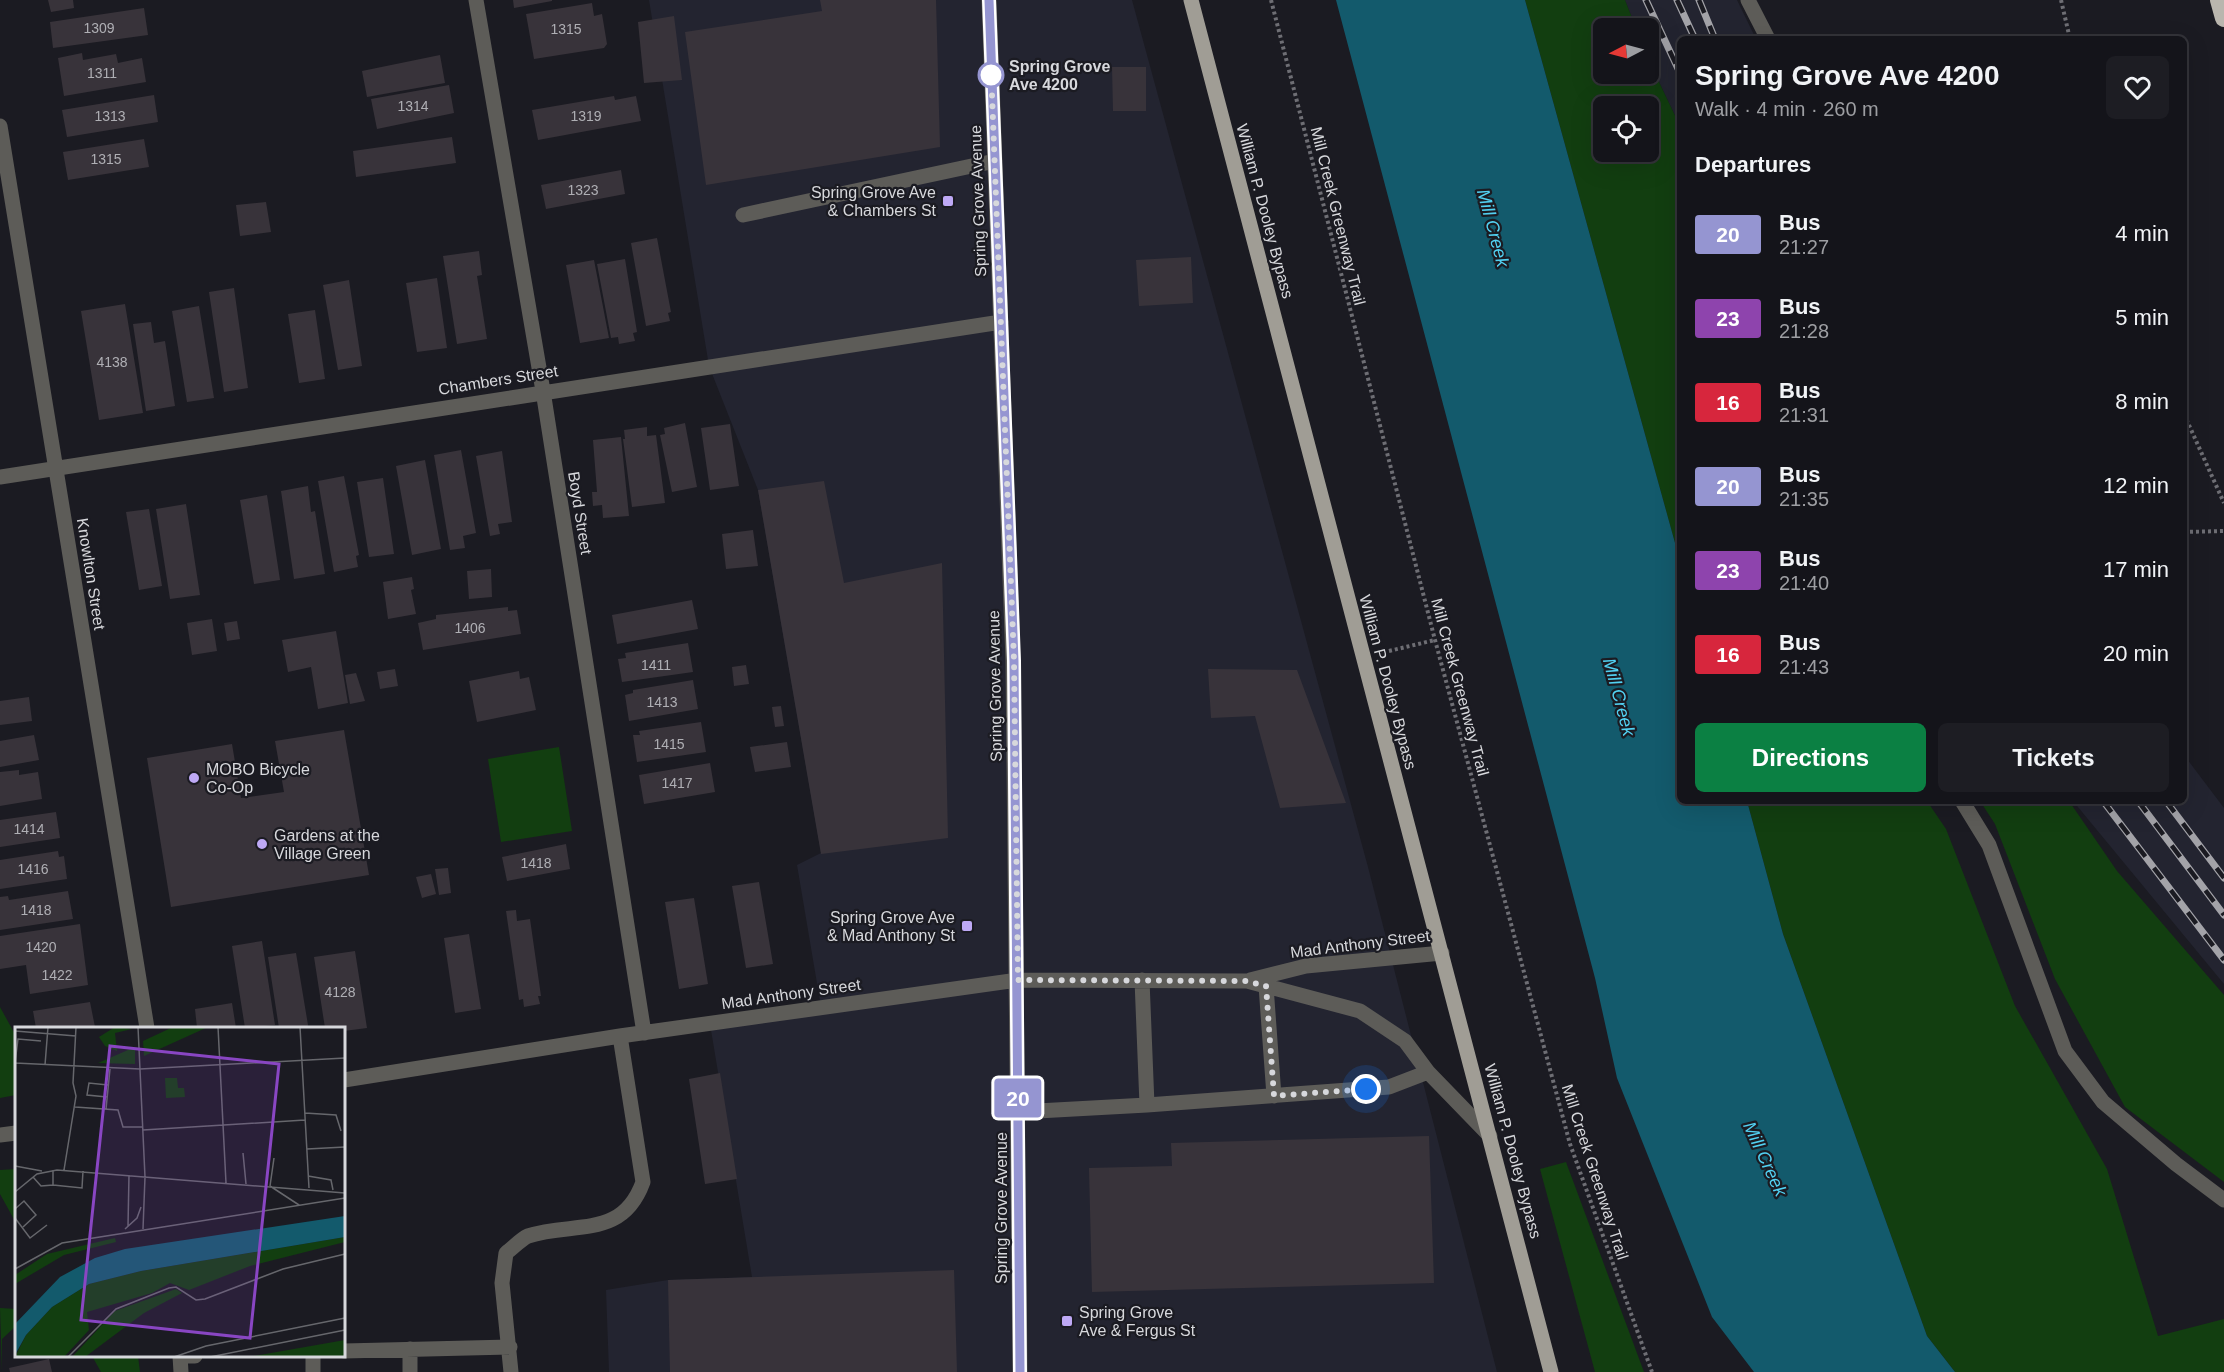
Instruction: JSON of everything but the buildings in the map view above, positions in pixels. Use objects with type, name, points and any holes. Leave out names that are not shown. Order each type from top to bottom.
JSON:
[{"type":"highway","points":[[2219,0],[2224,18]]},
{"type":"main road","name":"William P. Dooley Bypass","points":[[1191,0],[1551,1372]]},
{"type":"street","name":"Boyd Street","points":[[476,0],[543,391],[644,1033]]},
{"type":"street","name":"Spring Grove Avenue","points":[[988,0],[1014,661],[1020,1372]]},
{"type":"street","points":[[1748,0],[1766,36]]},
{"type":"street","name":"Knowlton Street","points":[[0,126],[147,1027]]},
{"type":"street","points":[[743,215],[995,161]]},
{"type":"street","name":"Chambers Street","points":[[0,477],[543,391],[1001,322]]},
{"type":"street","points":[[1964,804],[1989,845],[2065,1051],[2103,1102],[2176,1164],[2224,1200]]},
{"type":"street","name":"Mad Anthony Street","points":[[1246,981],[1306,966],[1442,952]]},
{"type":"street","name":"Mad Anthony Street","points":[[345,1080],[620,1036],[1018,980],[1246,981],[1360,1011],[1405,1041],[1428,1072],[1490,1136]]},
{"type":"street","points":[[1142,980],[1147,1106]]},
{"type":"street","points":[[1266,986],[1274,1096]]},
{"type":"street","points":[[511,1372],[502,1283],[506,1253],[527,1236],[590,1228],[618,1218],[636,1200],[643,1182],[620,1036]]},
{"type":"street","points":[[1018,1112],[1147,1106],[1389,1087],[1428,1072]]},
{"type":"street","points":[[0,1135],[15,1133]]},
{"type":"street","points":[[345,1351],[510,1347]]},
{"type":"street","points":[[410,1349],[410,1372]]},
{"type":"street","points":[[180,1357],[181,1372]]},
{"type":"path","name":"Mill Creek Greenway Trail","points":[[1271,0],[1435,640],[1570,1144],[1652,1372]]},
{"type":"path","points":[[2061,0],[2069,36]]},
{"type":"path","points":[[2187,421],[2224,503]]},
{"type":"path","points":[[2187,532],[2224,531]]},
{"type":"path","points":[[1363,657],[1435,640]]},
{"type":"shaded area","points":[[649,0],[1132,0],[1368,867],[1497,1372],[609,1372],[606,1290],[668,1280],[752,1277],[710,1024],[821,1007],[797,865],[821,853],[758,490],[709,366]]},
{"type":"shaded area","points":[[1625,0],[1737,0],[1755,36],[1677,36],[1677,120],[1659,82],[1659,18],[1632,18]]},
{"type":"shaded area","points":[[2187,759],[2224,808],[2224,984],[2075,804],[2187,804]]},
{"type":"green space","points":[[1525,0],[1625,0],[1632,18],[1593,18],[1593,84],[1659,84],[1659,82],[1677,120],[1677,550]]},
{"type":"green space","points":[[559,747],[572,831],[501,842],[488,759]]},
{"type":"green space","points":[[1748,804],[1929,804],[1946,829],[2015,1006],[2107,1169],[2158,1336],[2224,1319],[2224,1372],[1955,1372],[1927,1336],[1783,934]]},
{"type":"green space","points":[[1982,804],[2071,804],[2117,871],[2224,995],[2224,1182],[2125,1107],[2055,979],[1995,824]]},
{"type":"green space","points":[[0,1007],[15,1034],[15,1095],[0,1098]]},
{"type":"green space","points":[[1566,1162],[1644,1372],[1595,1372],[1540,1169]]},
{"type":"green space","points":[[15,1169],[15,1221],[0,1194],[0,1170]]},
{"type":"green space","points":[[0,1308],[15,1309],[15,1327],[2,1339],[2,1372]]},
{"type":"green space","points":[[93,1357],[138,1357],[140,1372],[101,1372]]},
{"type":"water","name":"Mill Creek","points":[[1336,0],[1525,0],[1677,550],[1677,804],[1748,804],[1783,934],[1927,1336],[1955,1372],[1754,1372],[1712,1317],[1617,1078],[1595,978]]},
{"type":"railway","points":[[1646,0],[1677,67]]},
{"type":"railway","points":[[1677,0],[1694,36]]},
{"type":"railway","points":[[1699,0],[1714,36]]},
{"type":"railway","points":[[2105,804],[2224,960]]},
{"type":"railway","points":[[2140,804],[2224,915]]},
{"type":"railway","points":[[2168,804],[2224,878]]},
{"type":"bus line","name":"20","points":[[989,0],[1014,661],[1020,1372]]},
{"type":"place","name":"Spring Grove Ave 4200","points":[[991,75]]},
{"type":"place","name":"Spring Grove Ave & Chambers St","points":[[948,201]]},
{"type":"place","name":"MOBO Bicycle Co-Op","points":[[194,778]]},
{"type":"place","name":"Gardens at the Village Green","points":[[262,844]]},
{"type":"place","name":"Spring Grove Ave & Mad Anthony St","points":[[967,926]]},
{"type":"place","name":"Spring Grove Ave & Fergus St","points":[[1067,1321]]},
{"type":"route","points":[[991,75],[991,69],[1014,661],[1018,980],[1246,981],[1266,986],[1274,1096],[1366,1089]]}]
